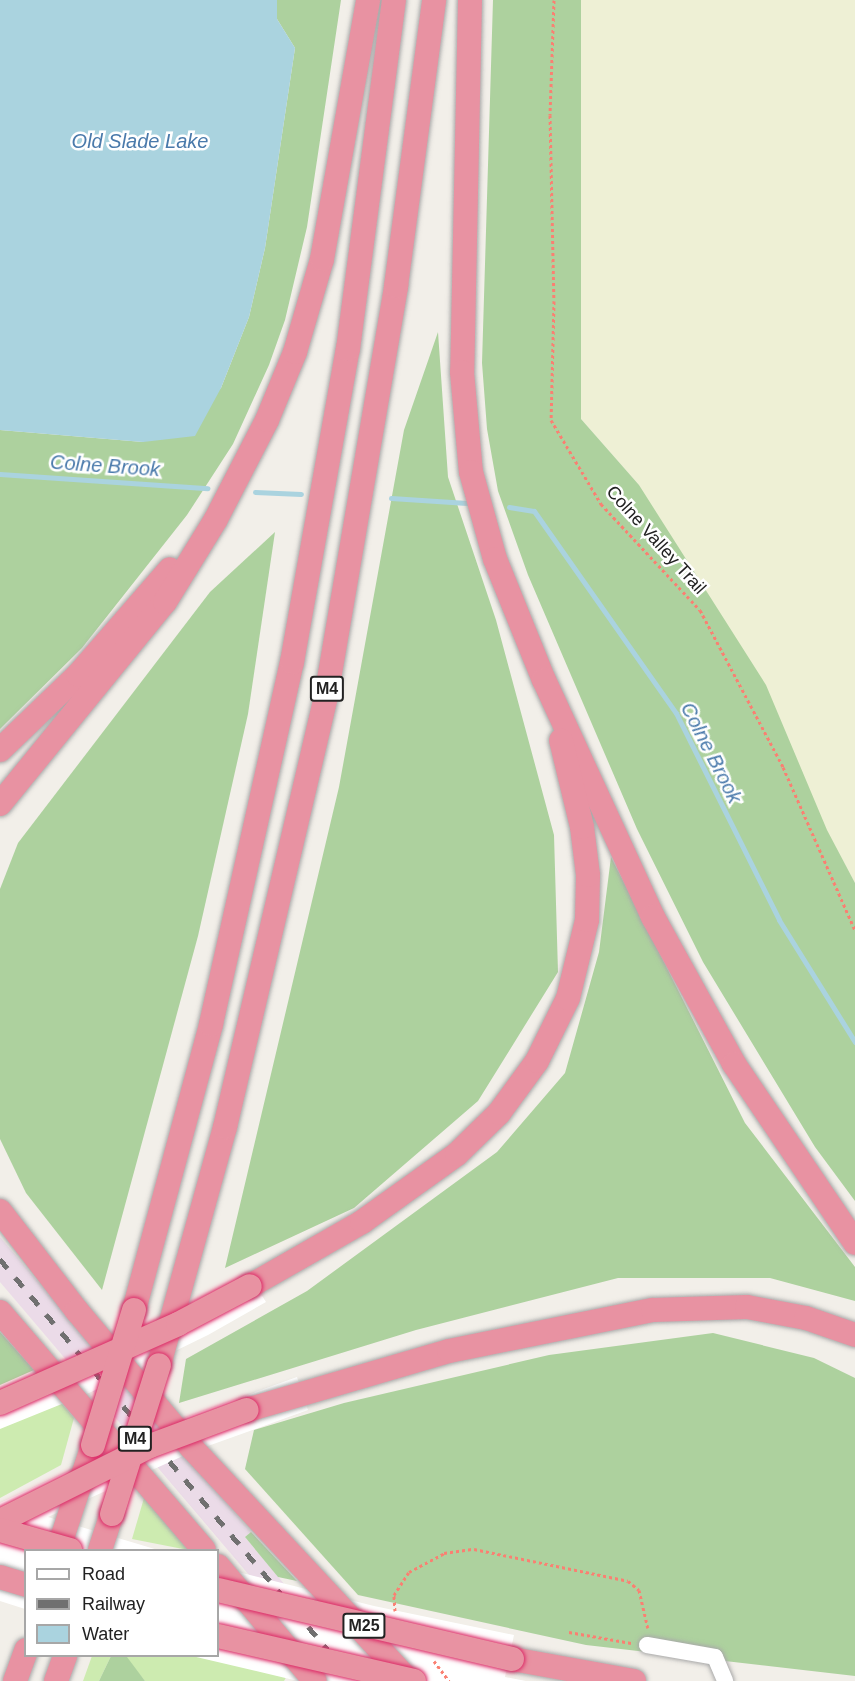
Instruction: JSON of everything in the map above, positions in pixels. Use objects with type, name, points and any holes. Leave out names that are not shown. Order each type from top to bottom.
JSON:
[{"type":"highway","points":[[0,804],[148,626],[249,459],[281,390],[308,314],[333,210],[368,0]]},
{"type":"highway","name":"M4","points":[[59,1549],[134,1310],[211,1024],[294,651],[349,338],[394,0]]},
{"type":"highway","name":"M4","points":[[101,1549],[159,1365],[225,1127],[327,691],[395,298],[434,0]]},
{"type":"highway","points":[[470,0],[462,372],[471,472],[495,559],[544,680],[680,969],[760,1106],[855,1243]]},
{"type":"highway","points":[[0,750],[78,675],[178,559],[192,556]]},
{"type":"highway","points":[[0,1403],[178,1324],[362,1222],[457,1154],[511,1099],[556,1027],[581,950],[588,875],[575,788],[544,680]]},
{"type":"highway","points":[[0,1211],[77,1311],[191,1447],[412,1681]]},
{"type":"highway","points":[[0,1521],[121,1459],[246,1410],[459,1348],[653,1310],[747,1307],[806,1318],[855,1335]]},
{"type":"highway","points":[[0,1312],[202,1549]]},
{"type":"highway","points":[[0,1530],[63,1549]]},
{"type":"highway","points":[[219,1567],[315,1681]]},
{"type":"highway","points":[[0,1577],[24,1584]]},
{"type":"highway","name":"M25","points":[[219,1590],[512,1659],[634,1681]]},
{"type":"highway","name":"M25","points":[[219,1636],[412,1681]]},
{"type":"highway","points":[[15,1681],[24,1656]]},
{"type":"highway","points":[[56,1681],[65,1657]]},
{"type":"lane","points":[[647,1646],[715,1657],[725,1681]]},
{"type":"path","name":"Colne Valley Trail","points":[[554,0],[550,115],[554,301],[552,420],[601,504],[700,610],[783,767],[855,930]]},
{"type":"path","points":[[400,1617],[393,1608],[394,1595],[409,1572],[444,1553],[474,1549],[628,1581],[639,1590],[645,1605],[647,1646],[569,1632]]},
{"type":"path","points":[[428,1654],[449,1681]]},
{"type":"shaded area","points":[[0,1237],[251,1532],[245,1537],[365,1681],[295,1629],[0,1282]]},
{"type":"green space","points":[[277,0],[341,0],[307,227],[285,320],[269,365],[233,444],[187,515],[82,648],[0,729],[0,430],[143,442],[221,388],[249,317],[265,248],[295,48],[277,19]]},
{"type":"green space","points":[[493,0],[581,0],[581,419],[639,485],[766,685],[827,830],[855,883],[855,1201],[815,1147],[703,962],[637,829],[528,575],[498,491],[487,429],[482,363]]},
{"type":"green space","points":[[581,0],[855,0],[855,883],[639,485],[581,419]]},
{"type":"green space","points":[[438,332],[448,477],[496,620],[554,835],[558,972],[478,1101],[354,1208],[225,1268],[339,787],[404,430]]},
{"type":"green space","points":[[275,532],[248,714],[198,936],[102,1290],[26,1193],[0,1139],[0,889],[18,843],[210,592]]},
{"type":"green space","points":[[611,857],[745,1123],[855,1267],[855,1301],[770,1278],[618,1278],[416,1330],[179,1403],[186,1359],[307,1291],[497,1152],[565,1073],[599,952]]},
{"type":"green space","points":[[0,1332],[34,1370],[0,1385]]},
{"type":"green space","points":[[713,1333],[814,1358],[855,1378],[855,1676],[586,1645],[358,1595],[245,1469],[254,1430],[344,1403],[549,1355]]},
{"type":"green space","points":[[57,1398],[74,1418],[61,1465],[0,1498],[0,1423]]},
{"type":"green space","points":[[144,1498],[187,1549],[183,1549],[132,1539]]},
{"type":"green space","points":[[251,1532],[297,1581],[278,1577],[245,1537]]},
{"type":"green space","points":[[92,1657],[111,1657],[99,1681],[83,1681]]},
{"type":"green space","points":[[111,1657],[127,1657],[145,1681],[99,1681]]},
{"type":"green space","points":[[125,1657],[218,1657],[288,1674],[284,1681],[145,1681]]},
{"type":"water","name":"Old Slade Lake","points":[[0,0],[277,0],[277,19],[295,48],[265,248],[249,317],[221,388],[195,436],[143,442],[0,430]]},
{"type":"pier","points":[[248,1274],[266,1302],[208,1335],[89,1393],[0,1429],[0,1391],[79,1359]]},
{"type":"pier","points":[[297,1377],[308,1410],[194,1451],[48,1517],[155,1549],[24,1549],[24,1609],[0,1601],[0,1503],[184,1418]]},
{"type":"pier","points":[[219,1567],[374,1606],[514,1635],[505,1677],[526,1681],[298,1681],[196,1657],[219,1657]]},
{"type":"waterway","name":"Colne Brook","points":[[0,474],[208,488]]},
{"type":"waterway","name":"Colne Brook","points":[[255,492],[301,494]]},
{"type":"waterway","name":"Colne Brook","points":[[391,498],[467,503]]},
{"type":"waterway","name":"Colne Brook","points":[[509,507],[534,511],[676,713],[779,920],[855,1042]]},
{"type":"railway","points":[[0,1259],[354,1681]]}]
